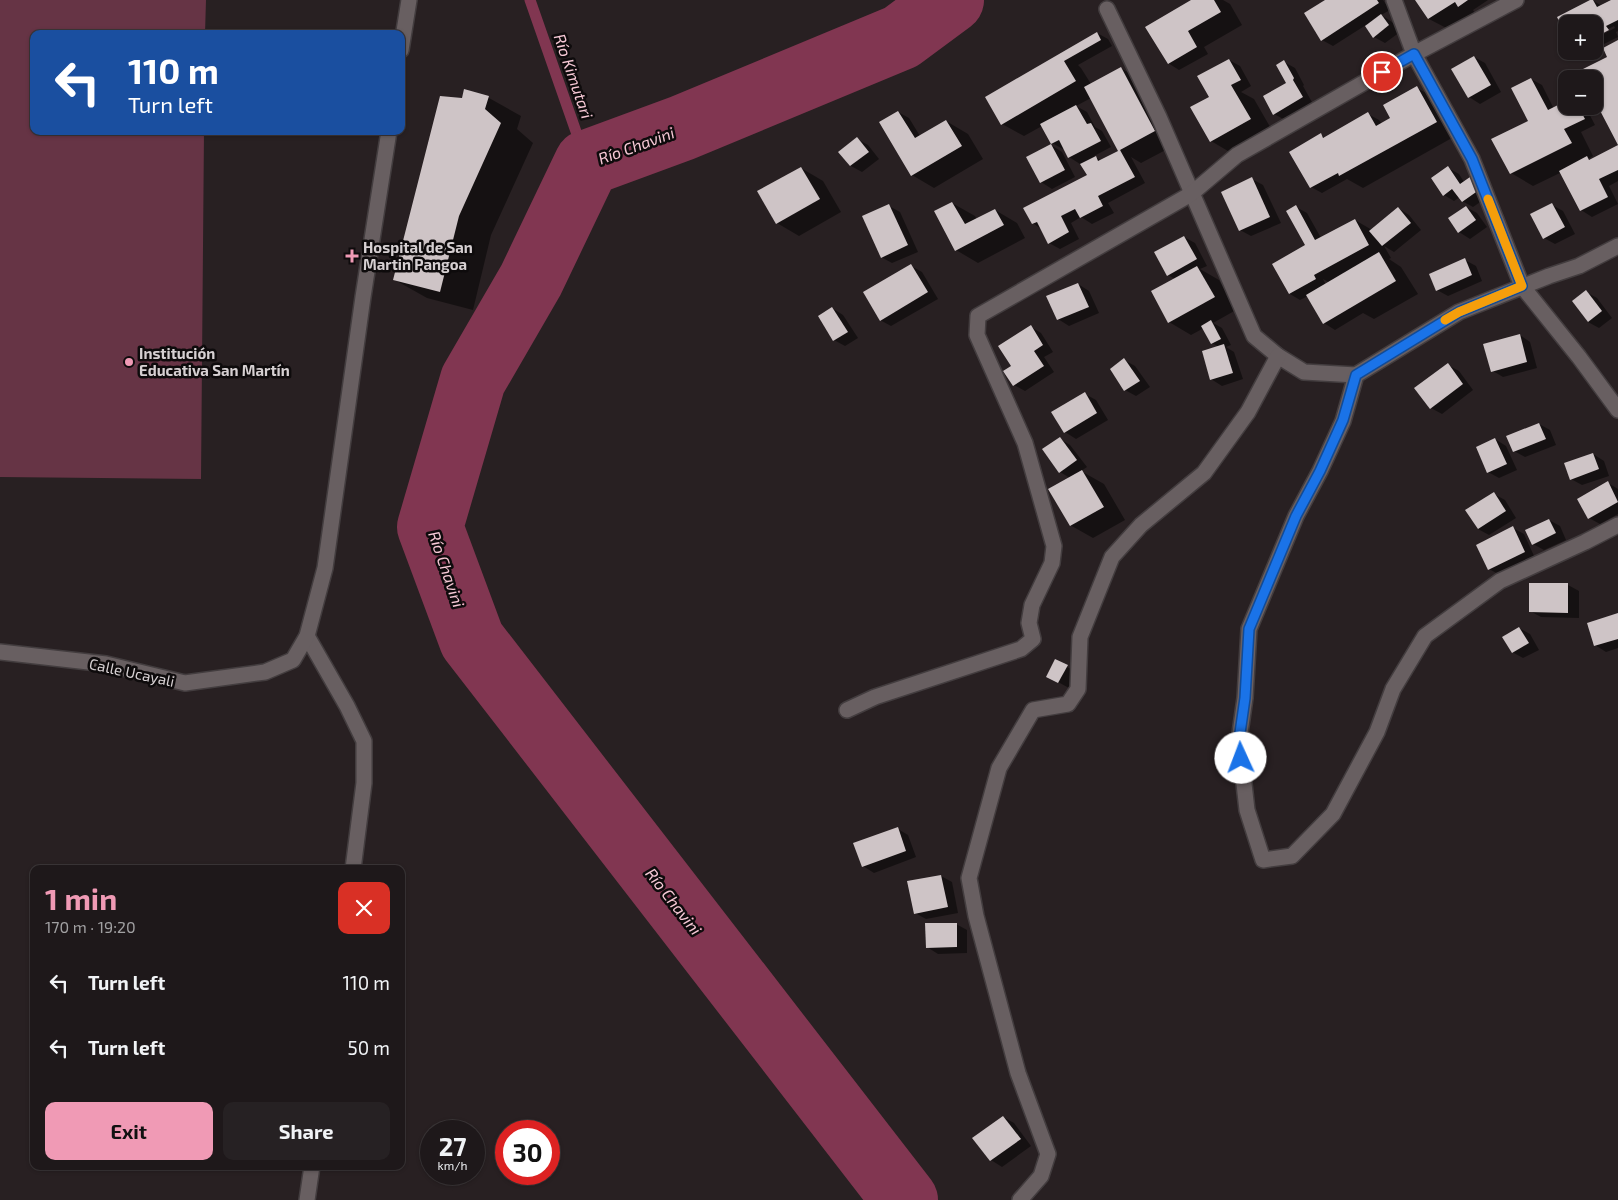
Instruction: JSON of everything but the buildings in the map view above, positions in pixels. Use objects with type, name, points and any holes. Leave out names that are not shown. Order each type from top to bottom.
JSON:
[{"type":"street","points":[[404,30],[409,0]]},
{"type":"street","points":[[1394,0],[1414,54],[1472,159],[1522,286],[1579,357],[1618,410]]},
{"type":"street","points":[[847,710],[875,697],[1021,649],[1033,639],[1028,623],[1032,605],[1052,563],[1054,546],[1025,443],[977,335],[978,316],[1191,194],[1237,155],[1414,54],[1516,0]]},
{"type":"street","points":[[1107,10],[1159,117],[1254,336],[1278,356],[1304,372],[1356,375],[1459,312],[1522,286],[1579,266],[1618,246]]},
{"type":"street","name":"Calle Ucayali","points":[[0,652],[106,664],[185,683],[265,672],[293,660],[307,636],[325,568],[363,297],[388,135]]},
{"type":"street","points":[[1020,1200],[1042,1176],[1048,1154],[1018,1073],[976,916],[969,878],[999,768],[1033,710],[1068,704],[1078,689],[1080,637],[1112,557],[1141,525],[1204,473],[1248,412],[1278,356]]},
{"type":"street","points":[[1356,375],[1343,420],[1320,471],[1296,516],[1249,629],[1245,698],[1239,740],[1247,810],[1263,860],[1292,856],[1333,814],[1377,732],[1392,689],[1425,636],[1500,580],[1618,525]]},
{"type":"street","points":[[307,636],[347,706],[364,741],[364,783],[354,865]]},
{"type":"street","points":[[307,1200],[311,1170]]},
{"type":"shaded area","points":[[0,0],[206,0],[205,30],[30,30],[30,135],[204,135],[201,479],[0,477]]},
{"type":"waterway","name":"Río Kimutari","points":[[530,0],[587,163]]},
{"type":"waterway","name":"Río Chavini","points":[[905,1200],[472,640],[430,527],[473,380],[531,280],[587,163],[682,128],[901,37],[951,0]]},
{"type":"slow traffic","points":[[1445,320],[1459,312],[1522,286],[1488,199]]},
{"type":"place","name":"Hospital de San Martin Pangoa","points":[[352,256]]},
{"type":"place","name":"Institución Educativa San Martín","points":[[129,362]]},
{"type":"route","points":[[1241,758],[1239,740],[1245,698],[1249,629],[1296,516],[1320,471],[1343,420],[1356,375],[1459,312],[1522,286],[1472,159],[1414,54],[1382,72]]}]
